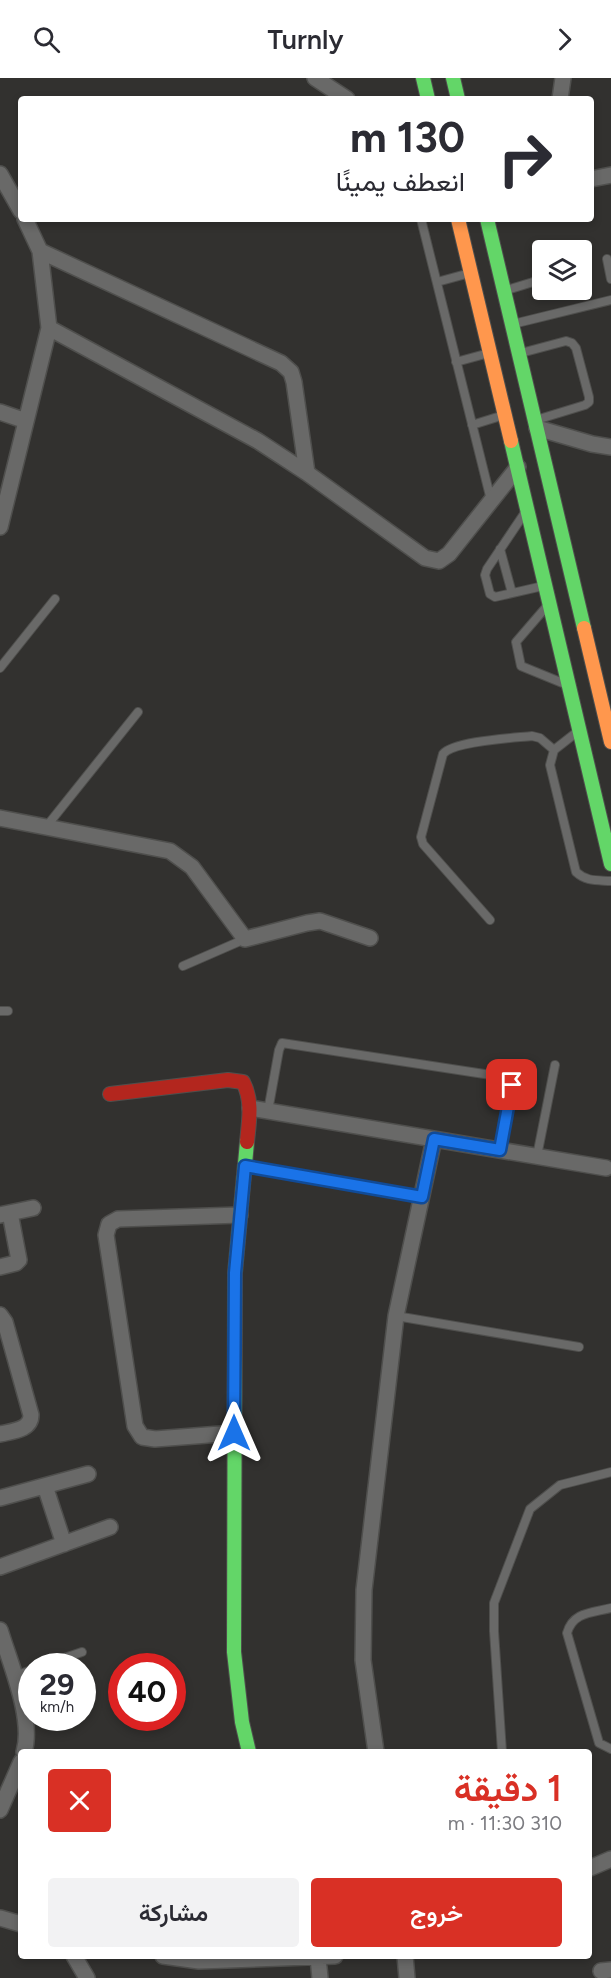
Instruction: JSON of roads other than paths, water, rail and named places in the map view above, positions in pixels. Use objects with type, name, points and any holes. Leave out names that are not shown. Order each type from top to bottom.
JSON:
[{"type":"street","points":[[315,78],[342,96]]},
{"type":"street","points":[[423,78],[427,96]]},
{"type":"street","points":[[453,78],[457,96]]},
{"type":"street","points":[[560,96],[563,78]]},
{"type":"street","points":[[0,174],[18,206]]},
{"type":"street","points":[[594,178],[611,175]]},
{"type":"street","points":[[0,527],[49,328],[40,251],[26,222]]},
{"type":"street","points":[[459,222],[611,864]]},
{"type":"street","points":[[488,222],[611,742]]},
{"type":"street","points":[[40,251],[281,363],[291,372],[294,382],[307,473]]},
{"type":"street","points":[[49,328],[258,441],[307,473],[425,558],[439,561],[449,554],[518,467]]},
{"type":"street","points":[[0,412],[26,421]]},
{"type":"street","points":[[536,424],[592,444],[611,447]]},
{"type":"street","points":[[0,818],[170,851],[192,867],[245,939],[307,922],[320,921],[370,938]]},
{"type":"street","points":[[110,1094],[228,1080],[243,1082],[249,1093],[250,1108],[235,1273],[234,1433],[234,1653],[242,1722],[248,1749]]},
{"type":"street","points":[[250,1108],[606,1168]]},
{"type":"street","points":[[376,1749],[363,1660],[364,1590],[396,1316],[434,1139]]},
{"type":"street","points":[[0,1267],[19,1260],[5,1214],[33,1208]]},
{"type":"street","points":[[234,1433],[155,1439],[142,1437],[135,1426],[106,1235],[109,1224],[118,1219],[240,1215]]},
{"type":"street","points":[[0,1315],[5,1322],[31,1415],[31,1421],[27,1427],[0,1434]]},
{"type":"street","points":[[0,1498],[88,1474]]},
{"type":"street","points":[[45,1486],[64,1544]]},
{"type":"street","points":[[0,1567],[110,1527]]},
{"type":"street","points":[[0,1630],[11,1680],[25,1720],[25,1749]]},
{"type":"street","points":[[0,1810],[18,1769]]},
{"type":"street","points":[[592,1867],[611,1859]]},
{"type":"street","points":[[0,1918],[18,1923]]},
{"type":"street","points":[[76,1959],[87,1978]]},
{"type":"street","points":[[185,1959],[199,1961],[262,1959]]},
{"type":"street","points":[[320,1978],[325,1959]]},
{"type":"street","points":[[405,1959],[407,1978]]},
{"type":"lane","points":[[422,222],[491,501]]},
{"type":"lane","points":[[607,259],[611,279]]},
{"type":"lane","points":[[437,282],[471,272]]},
{"type":"lane","points":[[505,291],[532,282]]},
{"type":"lane","points":[[513,324],[611,300]]},
{"type":"lane","points":[[519,353],[566,341],[572,343],[576,348],[589,397],[589,402],[585,405],[536,424]]},
{"type":"lane","points":[[456,362],[490,353]]},
{"type":"lane","points":[[472,425],[505,415]]},
{"type":"lane","points":[[528,508],[485,575],[490,594],[495,597],[546,585]]},
{"type":"lane","points":[[500,549],[512,593]]},
{"type":"lane","points":[[0,668],[55,599]]},
{"type":"lane","points":[[550,603],[518,637],[516,642],[521,666],[570,686]]},
{"type":"lane","points":[[46,827],[138,712]]},
{"type":"lane","points":[[580,730],[554,750],[550,765],[576,872],[590,880],[611,881]]},
{"type":"lane","points":[[490,920],[423,844],[421,837],[443,754],[447,749],[459,746],[532,736],[540,738],[554,750]]},
{"type":"lane","points":[[183,966],[245,939]]},
{"type":"lane","points":[[268,1112],[282,1043],[504,1077],[511,1081],[512,1085],[500,1150]]},
{"type":"lane","points":[[537,1156],[555,1065]]},
{"type":"lane","points":[[245,1166],[422,1197]]},
{"type":"lane","points":[[396,1316],[579,1347]]},
{"type":"lane","points":[[502,1749],[494,1603],[530,1509],[560,1485],[611,1472]]},
{"type":"lane","points":[[611,1608],[579,1616],[570,1622],[567,1633],[599,1743],[611,1749]]}]
